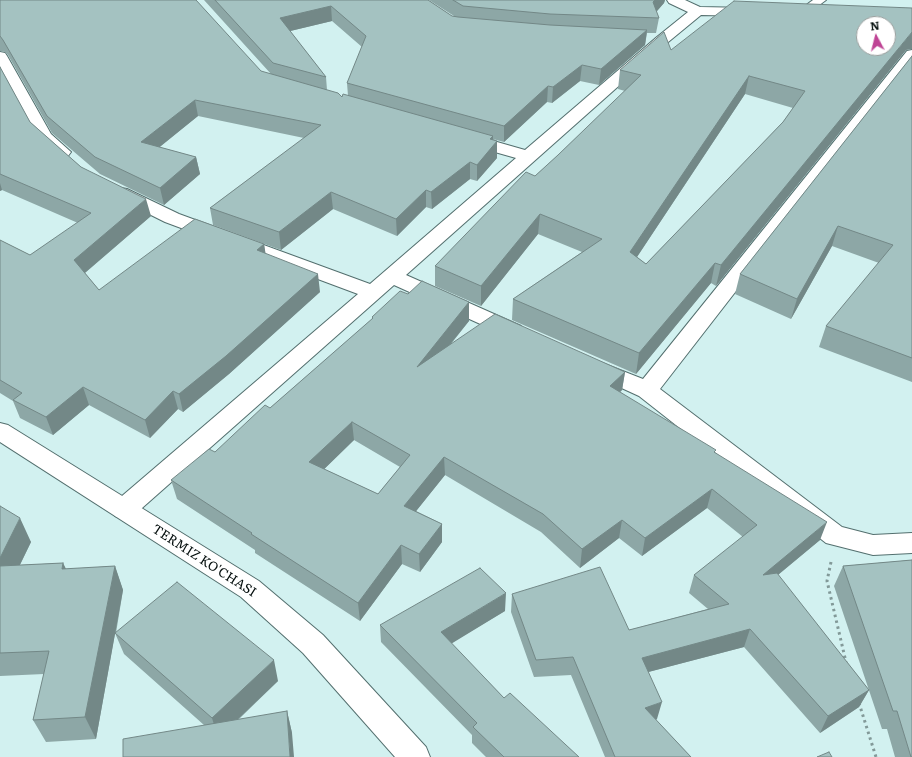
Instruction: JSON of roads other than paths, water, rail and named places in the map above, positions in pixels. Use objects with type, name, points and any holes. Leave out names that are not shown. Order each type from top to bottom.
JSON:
[{"type":"street","points":[[674,0],[698,11],[763,12]]},
{"type":"street","points":[[124,509],[528,156],[662,40],[698,11]]},
{"type":"street","points":[[786,13],[825,15]]},
{"type":"street","points":[[642,38],[662,40]]},
{"type":"street","points":[[647,390],[912,54]]},
{"type":"street","points":[[0,56],[44,137],[77,165]]},
{"type":"street","points":[[452,134],[528,156]]},
{"type":"street","points":[[106,185],[172,218],[373,292]]},
{"type":"street","points":[[392,276],[531,338]]},
{"type":"street","points":[[582,361],[647,390],[835,536],[873,545],[912,543]]},
{"type":"street","name":"TERMIZ KO'CHASI","points":[[0,431],[250,588],[313,644],[415,757]]},
{"type":"lane","points":[[801,14],[820,0]]}]
